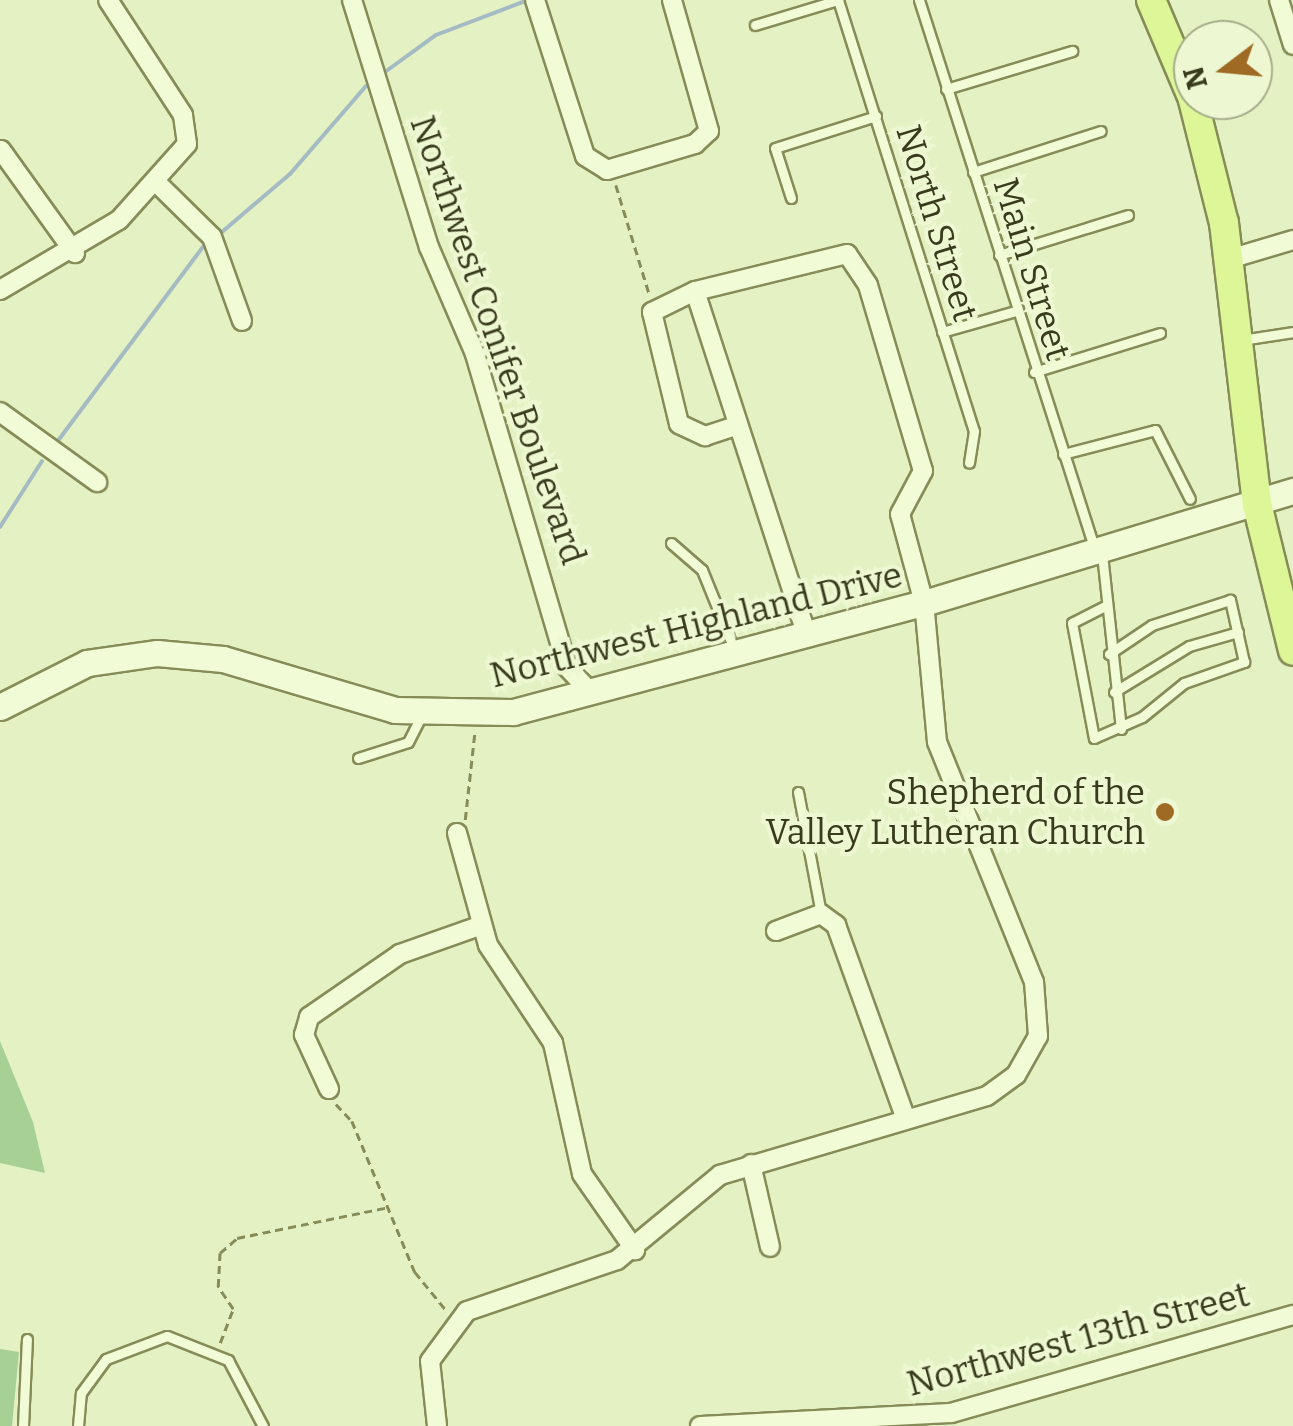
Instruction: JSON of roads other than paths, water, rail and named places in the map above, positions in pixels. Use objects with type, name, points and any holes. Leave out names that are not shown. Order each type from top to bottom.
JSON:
[{"type":"main road","points":[[1152,0],[1173,51]]},
{"type":"main road","points":[[1197,120],[1228,259],[1256,504],[1287,606],[1293,652]]},
{"type":"main road","name":"Northwest Highland Drive","points":[[0,706],[87,663],[157,653],[223,659],[422,713],[514,712],[924,603],[1293,491]]},
{"type":"street","points":[[0,290],[74,252],[157,183],[183,152],[186,123],[108,0]]},
{"type":"street","name":"Northwest Conifer Boulevard","points":[[352,0],[566,648],[567,667],[592,694]]},
{"type":"street","points":[[535,0],[585,156],[612,169],[695,144],[708,131],[672,0]]},
{"type":"street","points":[[1279,0],[1293,45]]},
{"type":"street","points":[[1,150],[74,252]]},
{"type":"street","points":[[157,183],[212,238],[242,321]]},
{"type":"street","points":[[1228,259],[1293,240]]},
{"type":"street","points":[[436,1426],[430,1360],[452,1321],[635,1250],[695,1192],[750,1164],[906,1120],[1006,1085],[1031,1054],[1040,1016],[937,742],[924,603],[900,514],[923,471],[860,264],[834,254],[695,291],[656,306],[650,331],[679,424],[704,436],[736,426]]},
{"type":"street","points":[[695,291],[806,632]]},
{"type":"street","points":[[0,412],[97,482]]},
{"type":"street","points":[[456,834],[480,926],[545,1025],[582,1174],[635,1250]]},
{"type":"street","points":[[776,930],[821,914],[836,924],[906,1120]]},
{"type":"street","points":[[329,1088],[304,1035],[309,1017],[400,954],[480,926]]},
{"type":"street","points":[[750,1164],[770,1247]]},
{"type":"street","name":"Northwest 13th Street","points":[[700,1426],[951,1412],[1293,1315]]},
{"type":"lane","name":"North Street","points":[[755,24],[838,0],[974,431],[969,463]]},
{"type":"lane","name":"Main Street","points":[[920,0],[1034,372],[1099,552],[1121,729]]},
{"type":"lane","points":[[946,89],[1072,51]]},
{"type":"lane","points":[[791,198],[775,148],[876,116]]},
{"type":"lane","points":[[973,172],[1101,131]]},
{"type":"lane","points":[[999,255],[1128,215]]},
{"type":"lane","points":[[942,332],[1015,311]]},
{"type":"lane","points":[[1235,341],[1293,332]]},
{"type":"lane","points":[[1034,372],[1160,333]]},
{"type":"lane","points":[[1064,454],[1155,430],[1190,499]]},
{"type":"lane","points":[[671,543],[702,570],[735,652]]},
{"type":"lane","points":[[1105,606],[1076,616],[1070,645],[1089,731],[1121,729],[1184,683],[1244,662],[1230,600],[1152,625],[1109,654]]},
{"type":"lane","points":[[1114,692],[1189,646],[1238,632]]},
{"type":"lane","points":[[358,758],[408,742],[422,713]]},
{"type":"lane","points":[[798,792],[821,914]]},
{"type":"lane","points":[[78,1426],[81,1392],[106,1359],[167,1336],[228,1360],[263,1426]]},
{"type":"lane","points":[[22,1426],[27,1339]]},
{"type":"waterway","points":[[385,72],[436,35],[523,2]]},
{"type":"waterway","points":[[222,232],[290,174],[366,86]]},
{"type":"waterway","points":[[57,442],[203,247]]},
{"type":"waterway","points":[[0,527],[42,461]]},
{"type":"place","name":"Shepherd of the Valley Lutheran Church","points":[[1165,812]]}]
